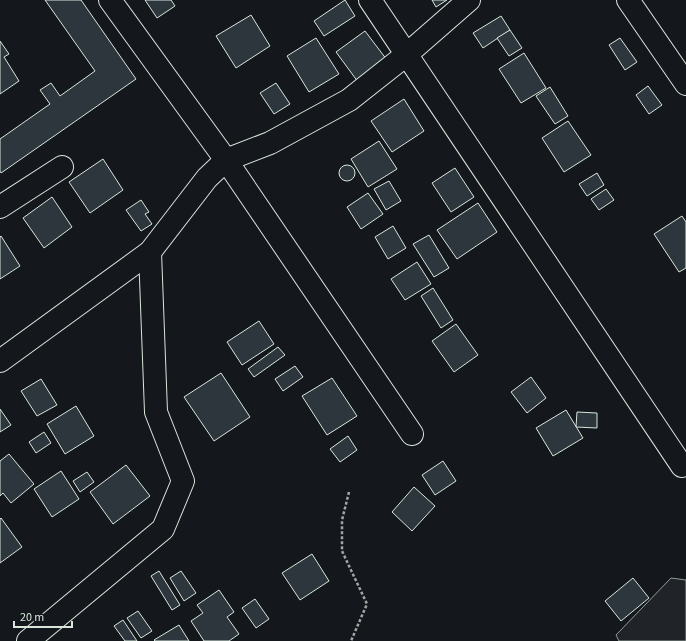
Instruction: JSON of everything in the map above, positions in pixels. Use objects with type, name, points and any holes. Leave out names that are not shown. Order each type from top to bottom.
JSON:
[{"type":"street","points":[[110,0],[226,160],[412,434]]},
{"type":"street","points":[[370,0],[682,466]]},
{"type":"street","points":[[0,361],[150,252],[207,178],[226,160],[270,143],[349,100],[406,55],[469,0]]},
{"type":"street","points":[[628,0],[686,84]]},
{"type":"street","points":[[0,207],[62,167]]},
{"type":"street","points":[[28,641],[163,529],[183,481],[156,412],[150,252]]},
{"type":"path","points":[[349,492],[342,520],[342,551],[367,604],[351,641]]},
{"type":"shaded area","points":[[671,578],[686,580],[686,641],[619,641],[616,635]]},
{"type":"building","points":[[45,0],[81,0],[136,79],[1,173],[0,139],[50,104],[40,90],[51,83],[60,96],[95,71]]},
{"type":"building","points":[[145,0],[171,0],[175,6],[157,18]]},
{"type":"building","points":[[345,0],[355,16],[324,36],[314,21]]},
{"type":"building","points":[[432,0],[447,0],[436,7]]},
{"type":"building","points":[[251,15],[270,46],[236,68],[216,36]]},
{"type":"building","points":[[501,16],[510,30],[483,48],[473,33]]},
{"type":"building","points":[[510,30],[522,48],[509,56],[497,38]]},
{"type":"building","points":[[365,31],[390,64],[361,86],[336,52]]},
{"type":"building","points":[[316,38],[339,74],[309,92],[287,56]]},
{"type":"building","points":[[620,38],[637,62],[625,70],[609,45]]},
{"type":"building","points":[[0,41],[9,54],[4,57],[19,81],[0,94]]},
{"type":"building","points":[[524,53],[546,88],[521,103],[499,69]]},
{"type":"building","points":[[276,83],[290,104],[274,114],[260,93]]},
{"type":"building","points":[[648,86],[662,105],[649,114],[636,95]]},
{"type":"building","points":[[550,87],[568,116],[555,124],[536,96]]},
{"type":"building","points":[[404,99],[424,131],[392,152],[371,121]]},
{"type":"building","points":[[568,121],[591,155],[564,172],[542,138]]},
{"type":"building","points":[[379,141],[397,169],[368,187],[351,159]]},
{"type":"building","points":[[103,159],[123,190],[90,213],[69,182]]},
{"type":"building","points":[[347,165],[354,170],[355,173],[350,180],[347,181],[340,176],[339,173],[344,166]]},
{"type":"building","points":[[455,168],[474,197],[451,212],[432,183]]},
{"type":"building","points":[[597,173],[604,185],[587,196],[579,184]]},
{"type":"building","points":[[389,181],[401,201],[386,210],[374,189]]},
{"type":"building","points":[[606,189],[614,200],[599,210],[591,199]]},
{"type":"building","points":[[368,193],[383,214],[361,229],[347,207]]},
{"type":"building","points":[[52,197],[72,227],[44,248],[23,218]]},
{"type":"building","points":[[141,200],[149,212],[145,214],[152,224],[141,231],[126,210]]},
{"type":"building","points":[[478,203],[497,232],[457,259],[437,230]]},
{"type":"building","points":[[682,216],[686,222],[686,268],[679,272],[654,234]]},
{"type":"building","points":[[393,226],[406,248],[388,259],[375,237]]},
{"type":"building","points":[[429,235],[449,268],[434,277],[413,244]]},
{"type":"building","points":[[1,236],[20,266],[0,279],[0,237]]},
{"type":"building","points":[[417,262],[431,284],[405,300],[391,279]]},
{"type":"building","points":[[433,288],[453,320],[441,328],[421,296]]},
{"type":"building","points":[[259,321],[274,344],[242,365],[227,342]]},
{"type":"building","points":[[456,324],[478,355],[454,372],[432,341]]},
{"type":"building","points":[[278,347],[285,355],[254,377],[248,369]]},
{"type":"building","points":[[295,366],[303,377],[283,391],[275,379]]},
{"type":"building","points":[[221,373],[250,417],[214,441],[184,397]]},
{"type":"building","points":[[531,377],[546,398],[527,413],[511,392]]},
{"type":"building","points":[[332,378],[357,416],[327,435],[302,396]]},
{"type":"building","points":[[41,379],[57,405],[37,416],[21,391]]},
{"type":"building","points":[[76,406],[94,436],[65,454],[47,424]]},
{"type":"building","points":[[0,409],[11,425],[0,432]]},
{"type":"building","points":[[566,410],[583,438],[553,456],[536,428]]},
{"type":"building","points":[[577,412],[597,413],[597,428],[576,427]]},
{"type":"building","points":[[44,432],[51,443],[36,453],[29,442]]},
{"type":"building","points":[[348,436],[357,450],[340,462],[330,449]]},
{"type":"building","points":[[9,454],[34,484],[11,503],[3,493],[0,496],[0,461]]},
{"type":"building","points":[[443,461],[456,481],[435,495],[422,475]]},
{"type":"building","points":[[126,465],[150,496],[113,524],[90,492]]},
{"type":"building","points":[[61,471],[79,499],[52,517],[34,489]]},
{"type":"building","points":[[87,472],[94,482],[80,492],[73,481]]},
{"type":"building","points":[[414,487],[435,506],[412,531],[392,512]]},
{"type":"building","points":[[1,518],[22,547],[0,563],[0,519]]},
{"type":"building","points":[[312,554],[329,581],[300,600],[282,573]]},
{"type":"building","points":[[159,571],[180,605],[172,610],[151,576]]},
{"type":"building","points":[[181,571],[196,593],[184,601],[170,578]]},
{"type":"building","points":[[633,578],[649,598],[621,621],[605,601]]},
{"type":"building","points":[[219,590],[234,612],[227,617],[239,634],[229,641],[204,641],[191,621],[203,613],[197,605]]},
{"type":"building","points":[[255,599],[269,619],[256,628],[242,608]]},
{"type":"building","points":[[138,611],[152,631],[141,638],[127,618]]},
{"type":"building","points":[[123,620],[137,641],[125,641],[114,626]]},
{"type":"building","points":[[179,625],[189,641],[154,640]]}]
